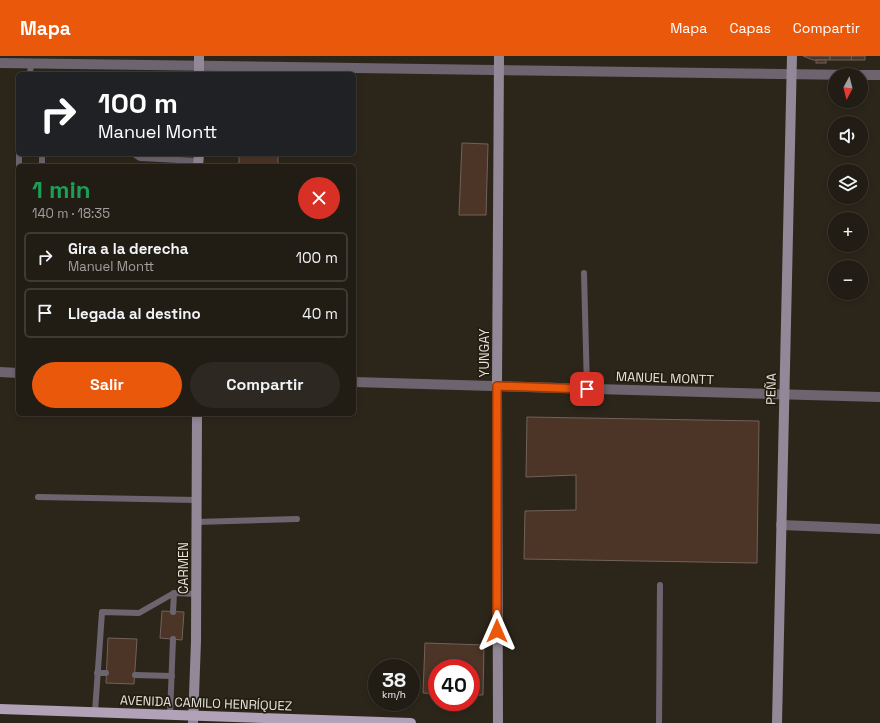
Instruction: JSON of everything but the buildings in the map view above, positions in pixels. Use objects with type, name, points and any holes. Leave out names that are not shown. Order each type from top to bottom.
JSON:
[{"type":"main road","name":"AVENIDA CAMILO HENRÍQUEZ","points":[[0,709],[170,715],[193,719],[411,723]]},
{"type":"street","name":"YUNGAY","points":[[498,723],[497,386],[499,56]]},
{"type":"street","name":"PEÑA","points":[[777,723],[792,56]]},
{"type":"street","points":[[0,63],[828,75]]},
{"type":"street","points":[[868,75],[880,75]]},
{"type":"street","points":[[0,372],[16,373]]},
{"type":"street","name":"MANUEL MONTT","points":[[356,382],[880,397]]},
{"type":"street","name":"CARMEN","points":[[193,719],[196,594],[197,416]]},
{"type":"street","points":[[781,525],[880,529]]},
{"type":"lane","points":[[30,72],[31,63]]},
{"type":"lane","points":[[137,156],[140,158],[199,160]]},
{"type":"lane","points":[[584,273],[587,389]]},
{"type":"lane","points":[[38,498],[196,500]]},
{"type":"lane","points":[[196,522],[297,519]]},
{"type":"lane","points":[[659,723],[660,584]]},
{"type":"lane","points":[[95,712],[102,612],[139,613],[174,593],[196,594]]},
{"type":"lane","points":[[173,612],[174,593]]},
{"type":"lane","points":[[170,715],[173,639]]},
{"type":"lane","points":[[97,673],[106,673]]},
{"type":"lane","points":[[135,674],[172,676]]},
{"type":"route","points":[[497,631],[497,386],[587,389]]}]
